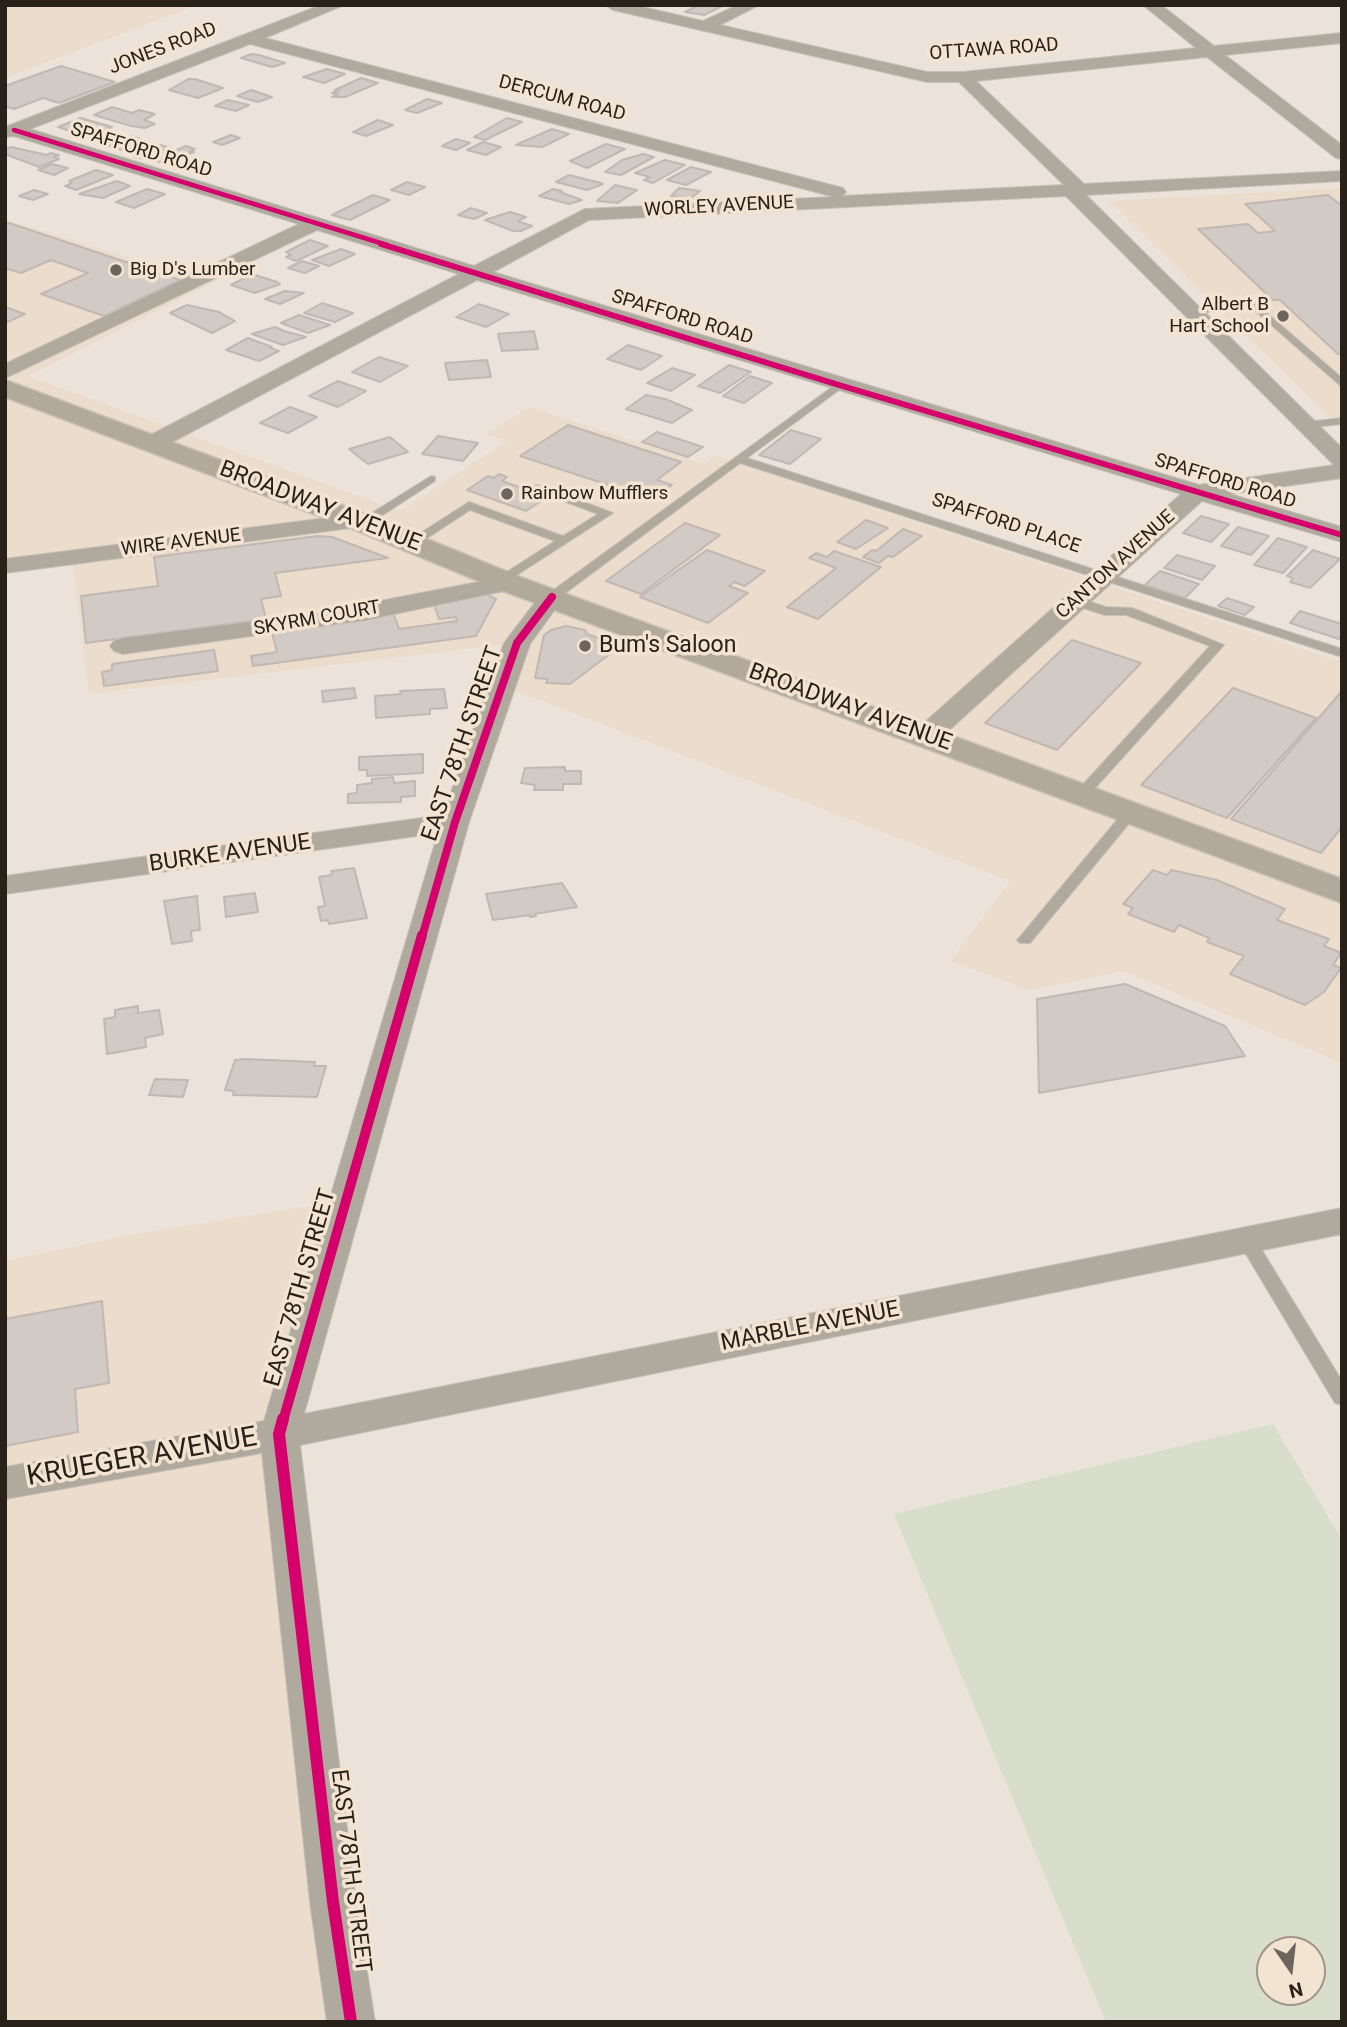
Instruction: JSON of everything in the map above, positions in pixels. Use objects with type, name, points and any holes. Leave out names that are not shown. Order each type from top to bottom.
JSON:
[{"type":"main road","name":"BROADWAY AVENUE","points":[[5,388],[360,522],[506,581],[1131,811],[1342,892]]},
{"type":"street","name":"JONES ROAD","points":[[10,132],[337,5]]},
{"type":"street","name":"OTTAWA ROAD","points":[[613,5],[927,77],[963,76],[1342,38]]},
{"type":"street","points":[[704,26],[751,5]]},
{"type":"street","points":[[1151,5],[1342,154]]},
{"type":"street","name":"DERCUM ROAD","points":[[249,38],[866,199]]},
{"type":"street","points":[[963,76],[1189,310],[1342,461]]},
{"type":"street","name":"SPAFFORD ROAD","points":[[10,132],[1342,535]]},
{"type":"street","name":"WORLEY AVENUE","points":[[153,443],[585,215],[1342,176]]},
{"type":"street","points":[[5,372],[316,223]]},
{"type":"street","name":"CANTON AVENUE","points":[[926,736],[1198,492],[1342,471]]},
{"type":"street","name":"WIRE AVENUE","points":[[5,566],[360,522]]},
{"type":"street","name":"SKYRM COURT","points":[[123,646],[256,631],[459,595],[506,581]]},
{"type":"street","name":"EAST 78TH STREET","points":[[351,2022],[333,1902],[279,1434],[455,822],[517,643],[552,597]]},
{"type":"street","name":"BURKE AVENUE","points":[[5,885],[455,822]]},
{"type":"street","name":"MARBLE AVENUE","points":[[279,1434],[1342,1221]]},
{"type":"street","name":"KRUEGER AVENUE","points":[[5,1483],[279,1434]]},
{"type":"lane","points":[[1189,310],[1254,304],[1342,384]]},
{"type":"lane","name":"EAST 78TH STREET","points":[[552,597],[839,384]]},
{"type":"lane","points":[[1306,425],[1342,421]]},
{"type":"lane","name":"SPAFFORD PLACE","points":[[738,459],[1342,653]]},
{"type":"lane","points":[[360,522],[431,479]]},
{"type":"lane","points":[[506,581],[607,513],[538,488]]},
{"type":"lane","points":[[411,543],[469,506],[564,540]]},
{"type":"lane","points":[[1075,601],[1105,611],[1128,611],[1218,645],[1082,794]]},
{"type":"lane","points":[[1024,940],[1131,811]]},
{"type":"lane","points":[[1246,1239],[1342,1398]]},
{"type":"shaded area","points":[[5,5],[197,5],[5,78]]},
{"type":"shaded area","name":"Albert B Hart School","points":[[1342,188],[1342,430],[1109,201]]},
{"type":"shaded area","points":[[5,219],[185,275],[194,272],[219,280],[28,376],[400,511],[507,441],[487,434],[529,407],[705,464],[715,456],[1342,662],[1342,1063],[1123,971],[1029,990],[951,961],[1010,881],[503,686],[517,643],[89,694],[72,558],[5,566]]},
{"type":"shaded area","points":[[346,1200],[279,1434],[361,2022],[5,2022],[5,1261],[125,1236]]},
{"type":"green space","points":[[1273,1424],[1342,1540],[1342,2022],[1106,2022],[894,1514]]},
{"type":"building","points":[[699,5],[722,6],[704,15],[685,12]]},
{"type":"building","points":[[251,54],[285,63],[272,67],[241,58]]},
{"type":"building","points":[[61,66],[115,82],[59,103],[43,98],[14,109],[5,106],[5,86]]},
{"type":"building","points":[[327,69],[345,74],[324,83],[303,77]]},
{"type":"building","points":[[361,78],[378,83],[345,97],[332,97],[338,94],[332,93],[339,90],[335,90]]},
{"type":"building","points":[[188,79],[223,88],[198,98],[169,90]]},
{"type":"building","points":[[251,90],[272,97],[258,102],[237,96]]},
{"type":"building","points":[[427,99],[442,103],[417,113],[405,110]]},
{"type":"building","points":[[228,100],[249,105],[236,111],[215,106]]},
{"type":"building","points":[[112,107],[132,113],[139,110],[155,114],[144,120],[155,124],[145,128],[131,126],[94,115]]},
{"type":"building","points":[[81,118],[112,127],[90,137],[58,127]]},
{"type":"building","points":[[507,118],[522,122],[485,140],[474,137]]},
{"type":"building","points":[[378,120],[393,125],[366,136],[353,132]]},
{"type":"building","points":[[552,129],[569,134],[542,147],[516,145]]},
{"type":"building","points":[[231,135],[240,138],[222,145],[213,142]]},
{"type":"building","points":[[132,136],[143,140],[126,151],[108,146]]},
{"type":"building","points":[[456,139],[470,143],[456,150],[442,146]]},
{"type":"building","points":[[483,142],[501,147],[486,155],[467,150]]},
{"type":"building","points":[[606,144],[625,149],[587,168],[570,161]]},
{"type":"building","points":[[160,145],[173,149],[166,152],[170,153],[186,146],[195,149],[190,151],[194,152],[166,163],[134,157]]},
{"type":"building","points":[[11,147],[59,155],[54,157],[59,159],[39,167],[5,154],[5,149]]},
{"type":"building","points":[[643,154],[654,157],[621,175],[605,172],[622,160]]},
{"type":"building","points":[[665,160],[685,165],[653,183],[644,180],[650,177],[635,173]]},
{"type":"building","points":[[52,164],[68,168],[54,175],[38,170]]},
{"type":"building","points":[[691,167],[711,172],[686,185],[667,180]]},
{"type":"building","points":[[96,170],[113,175],[76,190],[65,186],[72,183],[69,181]]},
{"type":"building","points":[[569,175],[603,184],[587,190],[556,182]]},
{"type":"building","points":[[117,181],[130,186],[103,198],[79,194]]},
{"type":"building","points":[[407,182],[425,187],[409,195],[391,190]]},
{"type":"building","points":[[615,185],[637,190],[618,203],[597,201]]},
{"type":"building","points":[[679,188],[700,191],[690,199],[671,196]]},
{"type":"building","points":[[147,189],[165,194],[134,208],[116,202]]},
{"type":"building","points":[[553,189],[582,200],[569,204],[539,196]]},
{"type":"building","points":[[34,190],[48,194],[33,200],[19,196]]},
{"type":"building","points":[[373,195],[390,200],[350,220],[332,215]]},
{"type":"building","points":[[1328,195],[1342,206],[1342,354],[1338,354],[1280,300],[1273,300],[1198,229],[1248,224],[1258,233],[1275,231],[1245,204]]},
{"type":"building","points":[[471,208],[487,213],[474,219],[458,215]]},
{"type":"building","points":[[510,212],[526,217],[518,221],[532,226],[513,231],[485,220]]},
{"type":"building","name":"Big D's Lumber","points":[[9,223],[180,280],[104,316],[41,294],[88,273],[51,260],[21,273],[5,268],[5,224]]},
{"type":"building","points":[[310,240],[328,246],[296,261],[286,257],[291,255],[286,252]]},
{"type":"building","points":[[341,249],[355,254],[329,266],[312,260]]},
{"type":"building","points":[[302,261],[319,266],[305,273],[288,268]]},
{"type":"building","points":[[252,274],[280,284],[255,293],[231,285]]},
{"type":"building","points":[[285,291],[304,293],[280,304],[265,299]]},
{"type":"building","points":[[322,303],[353,313],[335,322],[304,313]]},
{"type":"building","points":[[479,304],[509,314],[486,327],[456,317]]},
{"type":"building","points":[[187,305],[219,312],[235,321],[212,333],[170,313]]},
{"type":"building","points":[[5,307],[25,314],[5,323]]},
{"type":"building","points":[[299,315],[330,325],[308,333],[281,323]]},
{"type":"building","points":[[275,327],[306,337],[283,345],[252,334]]},
{"type":"building","points":[[534,331],[538,349],[502,351],[498,334]]},
{"type":"building","points":[[248,338],[279,351],[259,361],[226,350]]},
{"type":"building","points":[[628,345],[662,356],[641,370],[607,359]]},
{"type":"building","points":[[379,357],[408,366],[380,382],[352,372]]},
{"type":"building","points":[[487,360],[491,377],[449,380],[445,363]]},
{"type":"building","points":[[729,365],[751,372],[720,393],[698,386]]},
{"type":"building","points":[[672,368],[695,375],[671,391],[647,383]]},
{"type":"building","points":[[750,376],[772,383],[744,403],[723,396]]},
{"type":"building","points":[[338,381],[366,391],[338,407],[309,396]]},
{"type":"building","points":[[646,395],[692,410],[672,423],[626,409]]},
{"type":"building","points":[[290,407],[317,417],[288,433],[260,423]]},
{"type":"building","points":[[568,425],[681,462],[657,480],[672,485],[651,499],[520,456]]},
{"type":"building","points":[[791,430],[821,439],[790,464],[759,455]]},
{"type":"building","points":[[657,432],[703,447],[688,457],[642,442]]},
{"type":"building","points":[[438,436],[478,443],[463,461],[422,454]]},
{"type":"building","points":[[390,437],[408,452],[368,464],[349,449]]},
{"type":"building","name":"Rainbow Mufflers","points":[[499,474],[507,477],[502,481],[547,497],[526,511],[467,490],[488,476],[494,478]]},
{"type":"building","points":[[1201,516],[1229,524],[1211,542],[1183,533]]},
{"type":"building","points":[[866,520],[888,528],[856,549],[837,542]]},
{"type":"building","points":[[685,523],[720,535],[641,594],[606,581]]},
{"type":"building","points":[[1238,527],[1269,536],[1251,555],[1221,546]]},
{"type":"building","points":[[903,529],[922,536],[893,557],[888,556],[879,563],[863,557],[872,550],[876,551]]},
{"type":"building","points":[[318,536],[332,537],[388,558],[275,573],[281,596],[261,599],[266,619],[86,643],[81,596],[158,586],[154,557]]},
{"type":"building","points":[[1278,538],[1307,547],[1283,573],[1254,565]]},
{"type":"building","points":[[707,550],[765,571],[745,586],[734,582],[729,586],[748,593],[708,623],[640,597]]},
{"type":"building","points":[[1313,550],[1340,559],[1310,588],[1290,582],[1293,578],[1287,576]]},
{"type":"building","points":[[834,551],[881,567],[818,619],[787,607],[836,568],[809,558],[816,553],[827,557]]},
{"type":"building","points":[[1177,555],[1215,566],[1202,580],[1164,568]]},
{"type":"building","points":[[1160,571],[1199,584],[1185,598],[1145,585]]},
{"type":"building","points":[[486,594],[496,599],[476,636],[253,666],[251,656],[277,652],[271,629],[393,612],[399,629],[457,621],[456,617],[439,619],[433,601]]},
{"type":"building","points":[[1227,598],[1254,607],[1245,615],[1218,606]]},
{"type":"building","points":[[1300,611],[1342,624],[1342,640],[1290,623]]},
{"type":"building","points":[[566,626],[585,630],[587,634],[601,639],[609,638],[619,647],[570,684],[546,683],[548,679],[535,678],[544,635]]},
{"type":"building","points":[[1072,640],[1141,663],[1057,750],[985,723]]},
{"type":"building","points":[[214,650],[218,671],[104,686],[102,672],[112,670],[112,664]]},
{"type":"building","points":[[354,688],[356,698],[323,702],[322,691]]},
{"type":"building","points":[[1233,688],[1316,718],[1227,818],[1141,785]]},
{"type":"building","points":[[444,689],[447,708],[430,709],[430,714],[376,718],[375,696],[401,694],[400,691]]},
{"type":"building","points":[[1342,691],[1342,827],[1321,853],[1231,819]]},
{"type":"building","points":[[423,754],[423,773],[367,776],[367,770],[359,770],[359,757]]},
{"type":"building","points":[[565,767],[565,771],[581,771],[581,784],[563,784],[563,790],[534,790],[535,785],[521,783],[525,768]]},
{"type":"building","points":[[393,777],[394,783],[415,781],[415,796],[401,797],[401,802],[348,803],[348,794],[357,793],[357,785],[372,783],[372,779]]},
{"type":"building","points":[[354,868],[367,918],[329,924],[328,920],[321,921],[318,907],[325,906],[319,877],[332,875],[331,871]]},
{"type":"building","points":[[1153,870],[1167,875],[1171,870],[1217,880],[1285,909],[1277,920],[1329,939],[1324,946],[1341,953],[1333,965],[1341,968],[1324,992],[1305,1005],[1230,974],[1244,956],[1207,942],[1209,938],[1179,925],[1174,932],[1128,914],[1133,908],[1123,904]]},
{"type":"building","points":[[562,883],[577,907],[530,917],[493,920],[486,894]]},
{"type":"building","points":[[255,893],[258,912],[226,917],[224,897]]},
{"type":"building","points":[[197,896],[200,930],[191,931],[192,941],[172,944],[164,901]]},
{"type":"building","points":[[1125,984],[1225,1026],[1245,1056],[1039,1093],[1037,999]]},
{"type":"building","points":[[138,1006],[138,1013],[159,1010],[163,1034],[145,1038],[146,1047],[107,1054],[104,1019],[115,1017],[115,1010]]},
{"type":"building","points":[[235,1060],[315,1062],[314,1066],[326,1066],[317,1097],[233,1095],[234,1091],[225,1090]]},
{"type":"building","points":[[155,1079],[188,1080],[183,1097],[149,1095]]},
{"type":"building","points":[[102,1301],[109,1383],[75,1389],[78,1432],[5,1446],[5,1319]]},
{"type":"cycle path","points":[[14,130],[839,385],[1342,535]]},
{"type":"cycle path","points":[[351,2022],[333,1902],[279,1434],[455,822],[517,643],[552,597]]},
{"type":"place","name":"Big D's Lumber","points":[[116,270]]},
{"type":"place","name":"Albert B Hart School","points":[[1283,316]]},
{"type":"place","name":"Rainbow Mufflers","points":[[507,494]]},
{"type":"place","name":"Bum's Saloon","points":[[585,646]]}]
